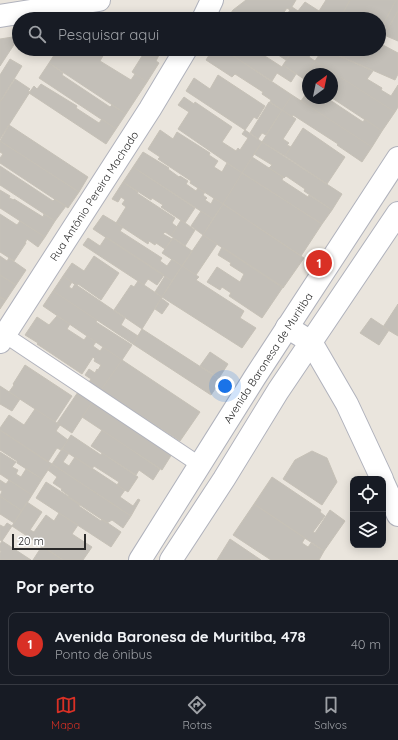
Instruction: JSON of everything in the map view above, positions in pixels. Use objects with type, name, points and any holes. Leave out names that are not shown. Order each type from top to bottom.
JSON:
[{"type":"main road","points":[[25,12],[99,0]]},
{"type":"main road","points":[[206,12],[212,0]]},
{"type":"main road","points":[[0,16],[12,14]]},
{"type":"main road","name":"Rua Antônio Pereira Machado","points":[[3,339],[150,109],[182,56]]},
{"type":"main road","name":"Avenida Baronesa de Muritiba","points":[[140,560],[287,327],[398,158]]},
{"type":"main road","points":[[171,560],[224,479],[278,391],[398,213]]},
{"type":"main road","points":[[287,327],[311,342],[347,404],[381,476]]},
{"type":"main road","points":[[386,489],[398,515]]},
{"type":"lane","points":[[3,339],[200,465]]},
{"type":"building","points":[[246,0],[296,0],[290,10],[287,8],[284,12],[232,12]]},
{"type":"building","points":[[326,0],[350,0],[344,12],[318,12]]},
{"type":"building","points":[[350,0],[396,0],[386,19],[386,12],[343,12]]},
{"type":"building","points":[[396,0],[398,0],[398,11],[386,32],[386,19]]},
{"type":"building","points":[[305,2],[319,11],[289,12],[292,7],[298,11]]},
{"type":"building","points":[[398,11],[398,41],[386,36],[386,32]]},
{"type":"building","points":[[12,37],[12,48],[0,66],[0,39]]},
{"type":"building","points":[[386,47],[398,53],[398,74],[395,80],[340,56],[386,56]]},
{"type":"building","points":[[54,56],[103,56],[100,61],[131,80],[135,74],[147,82],[126,114],[49,63]]},
{"type":"building","points":[[142,56],[158,56],[156,61],[159,63],[147,82],[132,72]]},
{"type":"building","points":[[209,56],[234,56],[292,95],[282,110],[270,102],[271,100],[262,94],[263,92],[235,74],[232,77],[206,60]]},
{"type":"building","points":[[233,56],[265,56],[282,67],[283,65],[296,74],[291,82],[277,73],[272,81]]},
{"type":"building","points":[[280,56],[289,56],[286,60]]},
{"type":"building","points":[[289,56],[310,56],[315,61],[311,68],[302,68],[302,78],[283,65]]},
{"type":"building","points":[[318,56],[339,56],[373,71],[367,79],[382,88],[381,90],[391,96],[398,85],[398,107],[395,112],[338,76],[338,68],[326,68],[315,61]]},
{"type":"building","points":[[10,59],[22,66],[0,102],[0,75]]},
{"type":"building","points":[[315,61],[326,68],[311,68]]},
{"type":"building","points":[[49,63],[63,73],[62,75],[110,107],[112,105],[126,114],[116,129],[39,78]]},
{"type":"building","points":[[218,75],[265,106],[257,119],[254,117],[245,130],[186,91],[194,78],[210,89]]},
{"type":"building","points":[[338,76],[395,112],[382,131],[338,102]]},
{"type":"building","points":[[15,79],[30,89],[28,91],[30,92],[0,139],[0,102]]},
{"type":"building","points":[[41,84],[77,106],[76,108],[99,123],[102,119],[116,129],[106,144],[29,93],[34,86],[37,89]]},
{"type":"building","points":[[292,95],[302,102],[302,104],[306,104],[372,147],[362,162],[337,145],[338,144],[293,115],[292,117],[282,110]]},
{"type":"building","points":[[184,97],[194,104],[195,102],[232,127],[222,142],[236,151],[238,148],[240,150],[248,138],[242,134],[245,130],[262,142],[242,173],[178,129],[189,112],[178,105]]},
{"type":"building","points":[[269,102],[282,110],[266,135],[262,133],[258,139],[250,133]]},
{"type":"building","points":[[306,104],[336,104],[363,122],[365,119],[382,131],[372,147]]},
{"type":"building","points":[[282,110],[296,119],[283,139],[289,143],[287,145],[291,147],[285,156],[262,142]]},
{"type":"building","points":[[9,125],[88,177],[79,192],[0,141]]},
{"type":"building","points":[[303,128],[345,157],[327,184],[285,156]]},
{"type":"building","points":[[160,130],[173,139],[177,132],[210,153],[209,155],[218,161],[214,167],[222,172],[227,163],[242,173],[223,204],[190,183],[191,181],[158,159],[160,157],[148,149]]},
{"type":"building","points":[[0,141],[79,192],[68,208],[0,163],[0,158],[3,154],[0,152]]},
{"type":"building","points":[[262,142],[342,194],[332,210],[304,191],[305,189],[286,176],[284,178],[269,168],[272,165],[254,154]]},
{"type":"building","points":[[143,152],[169,168],[168,169],[179,177],[180,176],[188,181],[186,184],[196,191],[198,188],[205,192],[203,195],[207,198],[205,200],[211,204],[214,198],[223,204],[213,219],[133,167]]},
{"type":"building","points":[[252,157],[283,177],[282,180],[308,197],[309,195],[332,210],[322,224],[242,173]]},
{"type":"building","points":[[0,166],[53,201],[55,199],[66,206],[55,221],[0,185]]},
{"type":"building","points":[[133,167],[195,208],[185,223],[161,207],[163,205],[152,198],[151,200],[123,182]]},
{"type":"building","points":[[242,173],[322,224],[301,256],[223,204]]},
{"type":"building","points":[[123,182],[175,218],[172,223],[177,227],[171,236],[165,232],[163,234],[172,239],[165,249],[156,243],[155,245],[149,241],[148,244],[116,223],[126,207],[122,204],[125,200],[121,197],[118,202],[112,199]]},
{"type":"building","points":[[0,190],[10,196],[9,198],[14,199],[43,217],[44,214],[55,221],[45,237],[0,208]]},
{"type":"building","points":[[223,204],[304,258],[283,288],[203,235]]},
{"type":"building","points":[[201,211],[213,219],[203,235],[191,226]]},
{"type":"building","points":[[0,214],[17,225],[20,221],[45,237],[38,247],[27,239],[14,261],[0,252]]},
{"type":"building","points":[[103,215],[123,227],[120,231],[162,258],[160,261],[167,266],[172,259],[182,266],[172,281],[93,229]]},
{"type":"building","points":[[181,220],[195,230],[185,246],[171,236]]},
{"type":"building","points":[[203,235],[217,244],[196,275],[182,266]]},
{"type":"building","points":[[106,237],[164,275],[157,285],[148,279],[144,285],[83,245],[88,238],[100,246]]},
{"type":"building","points":[[173,238],[192,251],[182,266],[162,253]]},
{"type":"building","points":[[222,247],[283,287],[262,318],[229,296],[231,293],[222,287],[220,290],[207,282],[217,267],[240,282],[244,274],[230,265],[231,263],[218,255]]},
{"type":"building","points":[[0,256],[7,261],[9,258],[26,270],[16,285],[0,275]]},
{"type":"building","points":[[94,256],[119,273],[101,300],[78,284],[77,286],[63,276],[72,263],[84,271]]},
{"type":"building","points":[[182,266],[199,277],[196,280],[244,311],[240,318],[256,328],[242,348],[162,297]]},
{"type":"building","points":[[0,275],[16,285],[6,300],[0,297]]},
{"type":"building","points":[[63,276],[72,282],[69,287],[72,289],[75,284],[125,318],[121,325],[138,336],[133,344],[53,291]]},
{"type":"building","points":[[165,276],[172,281],[162,297],[155,292]]},
{"type":"building","points":[[138,281],[162,297],[142,329],[114,310],[131,285],[134,287]]},
{"type":"building","points":[[53,291],[97,320],[96,322],[132,345],[122,360],[43,306]]},
{"type":"building","points":[[0,297],[6,300],[0,309]]},
{"type":"building","points":[[161,298],[169,304],[162,314],[155,309]]},
{"type":"building","points":[[398,304],[398,336],[383,327]]},
{"type":"building","points":[[57,316],[70,324],[67,329],[84,340],[87,336],[96,342],[93,346],[100,351],[103,347],[122,360],[101,390],[89,382],[91,379],[85,375],[89,369],[95,373],[101,365],[94,361],[95,359],[93,357],[82,374],[25,335],[37,317],[49,325]]},
{"type":"building","points":[[371,318],[389,330],[379,345],[360,333]]},
{"type":"building","points":[[142,329],[221,380],[211,395],[133,344]]},
{"type":"building","points":[[210,352],[228,364],[219,378],[200,366]]},
{"type":"building","points":[[122,360],[200,412],[180,441],[101,390]]},
{"type":"building","points":[[25,365],[72,396],[55,422],[9,392]]},
{"type":"building","points":[[0,386],[20,399],[12,411],[0,404]]},
{"type":"building","points":[[78,392],[92,402],[72,433],[57,423]]},
{"type":"building","points":[[92,402],[172,454],[162,470],[82,417]]},
{"type":"building","points":[[35,409],[60,425],[56,431],[68,440],[61,450],[57,448],[48,462],[0,430],[9,415],[24,425]]},
{"type":"building","points":[[0,430],[52,464],[42,479],[0,450]]},
{"type":"building","points":[[102,430],[160,469],[153,480],[139,470],[136,475],[91,446]]},
{"type":"building","points":[[71,435],[101,455],[102,453],[138,477],[128,492],[117,485],[119,482],[94,466],[92,469],[62,449]]},
{"type":"building","points":[[62,449],[69,453],[63,462],[69,466],[75,457],[125,490],[120,497],[133,506],[138,499],[140,500],[131,516],[52,464]]},
{"type":"building","points":[[312,451],[327,458],[337,482],[322,505],[283,479],[295,460]]},
{"type":"building","points":[[0,452],[16,462],[12,467],[18,470],[16,474],[21,477],[26,469],[42,479],[32,495],[0,474]]},
{"type":"building","points":[[52,464],[131,516],[123,528],[112,520],[107,523],[68,497],[69,496],[61,490],[62,489],[53,483],[57,477],[48,470]]},
{"type":"building","points":[[272,477],[321,510],[320,512],[325,516],[313,532],[315,533],[330,510],[345,521],[324,551],[254,504]]},
{"type":"building","points":[[0,480],[6,484],[9,480],[32,495],[22,511],[0,496],[2,491],[0,490]]},
{"type":"building","points":[[46,482],[80,504],[79,506],[101,521],[102,519],[121,532],[111,547],[36,498]]},
{"type":"building","points":[[0,496],[22,511],[14,523],[0,514]]},
{"type":"building","points":[[27,502],[42,512],[30,530],[34,532],[46,515],[54,521],[59,513],[78,525],[72,534],[92,547],[83,560],[63,560],[12,526]]},
{"type":"building","points":[[254,504],[305,538],[302,543],[308,547],[311,543],[324,551],[319,560],[271,560],[233,535]]},
{"type":"building","points":[[7,523],[12,526],[2,541],[0,540],[0,525],[4,527]]},
{"type":"building","points":[[230,539],[261,560],[217,560]]},
{"type":"building","points":[[2,541],[31,560],[0,560],[0,544]]},
{"type":"building","points":[[42,546],[63,560],[33,560]]},
{"type":"place","name":"Avenida Baronesa de Muritiba, 478","points":[[319,263]]}]
